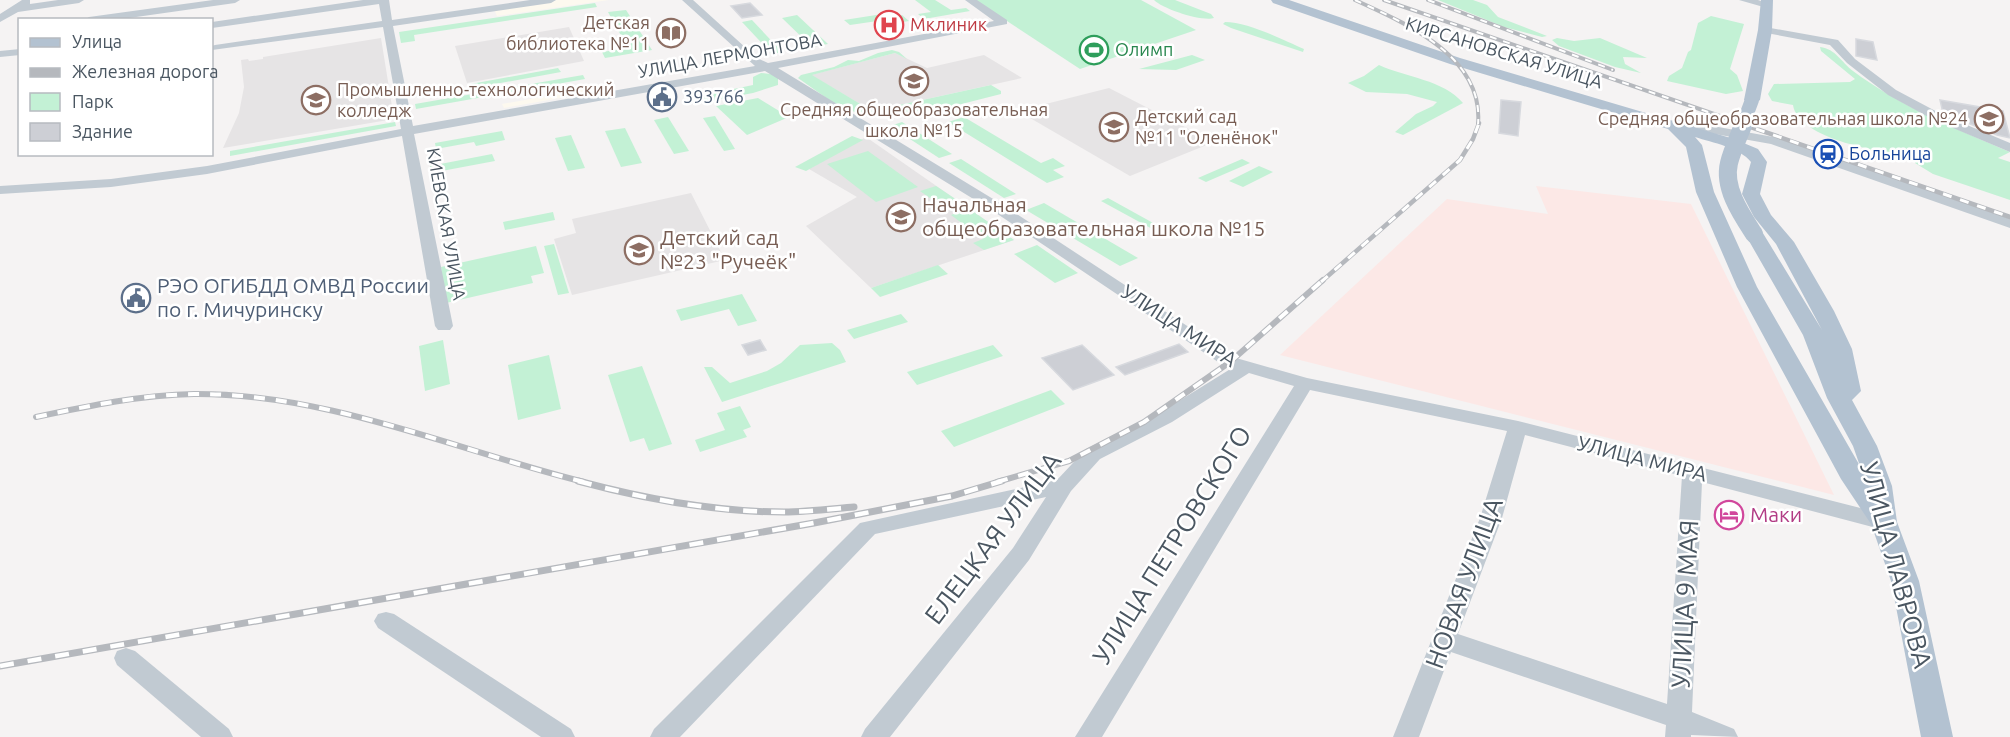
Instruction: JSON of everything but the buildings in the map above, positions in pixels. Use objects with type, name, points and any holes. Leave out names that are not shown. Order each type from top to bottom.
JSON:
[{"type":"main road","name":"КИРСАНОВСКАЯ УЛИЦА","points":[[1278,0],[1455,61],[1651,118]]},
{"type":"main road","name":"УЛИЦА ЛАВРОВА","points":[[1767,2],[1765,30],[1752,100],[1728,165],[1729,189],[1735,204],[1794,298],[1825,359],[1839,398],[1865,446],[1879,486],[1884,522],[1905,581],[1937,737]]},
{"type":"main road","points":[[1651,118],[1672,126],[1694,145],[1705,192],[1747,287],[1854,479],[1884,522]]},
{"type":"main road","points":[[1651,118],[1728,142],[1752,153],[1759,162],[1751,194],[1763,217],[1784,242],[1824,311],[1841,349],[1849,391],[1839,398]]},
{"type":"main road","points":[[1787,356],[1825,359]]},
{"type":"street","points":[[3,22],[16,9],[30,0]]},
{"type":"street","points":[[16,9],[79,0]]},
{"type":"street","points":[[104,18],[235,0]]},
{"type":"street","points":[[213,24],[383,0]]},
{"type":"street","name":"КИЕВСКАЯ УЛИЦА","points":[[383,0],[444,326]]},
{"type":"street","points":[[215,48],[551,0]]},
{"type":"street","name":"УЛИЦА МИРА","points":[[687,0],[753,60],[765,68],[782,75],[998,208],[1212,352],[1245,368],[1518,427],[1884,522]]},
{"type":"street","name":"УЛИЦА ЛЕРМОНТОВА","points":[[0,190],[162,177],[765,68],[1003,22],[970,0]]},
{"type":"street","points":[[1744,0],[1767,2]]},
{"type":"street","points":[[1765,30],[1834,42],[1844,54],[1881,85],[1957,127],[2010,148]]},
{"type":"street","points":[[0,54],[18,52]]},
{"type":"street","points":[[1651,118],[1722,134],[1774,141],[1954,202],[2010,224]]},
{"type":"street","name":"ЕЛЕЦКАЯ УЛИЦА","points":[[874,737],[1021,554],[1064,486],[1093,454],[1165,418],[1245,368]]},
{"type":"street","name":"УЛИЦА ПЕТРОВСКОГО","points":[[1088,737],[1305,382]]},
{"type":"street","name":"НОВАЯ УЛИЦА","points":[[1406,737],[1491,518],[1518,427]]},
{"type":"street","name":"УЛИЦА 9 МАЯ","points":[[1679,728],[1692,471]]},
{"type":"street","points":[[663,737],[868,528],[1064,486]]},
{"type":"street","points":[[386,621],[562,737]]},
{"type":"street","points":[[1443,639],[1679,728],[1725,737]]},
{"type":"street","points":[[126,658],[220,737]]},
{"type":"shaded area","points":[[557,0],[609,0],[497,16],[494,9]]},
{"type":"shaded area","points":[[569,27],[584,61],[467,83],[455,46]]},
{"type":"shaded area","name":"Промышленно-технологический колледж","points":[[381,38],[394,119],[223,148],[239,113],[244,87],[241,60],[263,59],[263,57]]},
{"type":"shaded area","name":"Средняя общеобразовательная школа №15","points":[[895,53],[927,68],[984,55],[1022,78],[872,111],[811,75]]},
{"type":"shaded area","points":[[598,87],[600,91],[504,108],[502,104]]},
{"type":"shaded area","name":"Детский сад №11 \"Оленёнок\"","points":[[1109,88],[1214,142],[1130,176],[1018,111]]},
{"type":"shaded area","name":"Начальная общеобразовательная школа №15","points":[[866,137],[1014,240],[871,288],[806,226],[857,197],[809,169]]},
{"type":"shaded area","points":[[1536,186],[1691,204],[1834,495],[1280,355],[1447,199],[1548,214]]},
{"type":"shaded area","name":"Детский сад №23 \"Ручеёк\"","points":[[691,193],[725,260],[572,295],[554,239],[576,233],[572,219]]},
{"type":"green space","points":[[915,0],[935,0],[951,10],[966,8],[970,11],[924,19],[918,14],[931,12]]},
{"type":"green space","name":"Олимп","points":[[975,0],[1141,0],[1196,30],[1080,69]]},
{"type":"green space","points":[[1154,0],[1175,0],[1211,14],[1214,18],[1183,14]]},
{"type":"green space","points":[[1438,0],[1473,0],[1487,5],[1498,17],[1547,36],[1542,37],[1504,27]]},
{"type":"green space","points":[[595,3],[597,7],[414,35],[415,41],[401,43],[399,32]]},
{"type":"green space","points":[[626,10],[652,50],[605,58],[602,52],[628,48],[608,12]]},
{"type":"green space","points":[[889,13],[894,16],[902,15],[909,21],[897,23],[891,19],[850,25],[844,20]]},
{"type":"green space","points":[[797,15],[828,44],[812,47],[782,18]]},
{"type":"green space","points":[[1711,16],[1744,24],[1730,69],[1737,75],[1743,91],[1726,94],[1667,81],[1669,76],[1682,68],[1691,50],[1698,23]]},
{"type":"green space","points":[[752,20],[782,52],[772,54],[742,22]]},
{"type":"green space","points":[[1225,22],[1265,32],[1304,49],[1303,52],[1231,28],[1223,24]]},
{"type":"green space","points":[[1557,38],[1574,41],[1600,38],[1647,58],[1623,57],[1625,64],[1641,73],[1615,67],[1559,46],[1552,40]]},
{"type":"green space","points":[[1820,47],[1830,50],[1871,84],[1909,106],[2010,152],[1998,158],[2010,162],[2010,200],[1933,174],[1915,163],[1915,157],[1865,148],[1826,136],[1798,117],[1793,105],[1772,101],[1768,94],[1774,84],[1850,82],[1855,79],[1821,51]]},
{"type":"green space","points":[[892,50],[899,52],[907,59],[895,53],[812,75],[872,111],[991,85],[1001,91],[1001,94],[938,110],[913,111],[888,117],[873,116],[857,113],[832,102],[798,78],[801,75],[834,67],[848,60],[859,61]]},
{"type":"green space","points":[[1192,55],[1205,60],[1176,70],[1139,69]]},
{"type":"green space","points":[[1379,65],[1435,84],[1455,95],[1463,103],[1403,135],[1395,132],[1416,114],[1437,102],[1407,94],[1366,92],[1348,83],[1364,76]]},
{"type":"green space","points":[[558,68],[561,72],[473,88],[471,84]]},
{"type":"green space","points":[[761,73],[778,75],[778,85],[753,93],[694,104],[690,98],[753,85],[753,77]]},
{"type":"green space","points":[[583,75],[585,79],[416,109],[415,104]]},
{"type":"green space","points":[[758,98],[789,117],[747,135],[716,106]]},
{"type":"green space","points":[[715,116],[735,149],[724,151],[703,118]]},
{"type":"green space","points":[[668,117],[689,151],[674,154],[654,120]]},
{"type":"green space","points":[[964,117],[1041,163],[1053,158],[1065,166],[1053,170],[1064,177],[1047,183],[948,122]]},
{"type":"green space","points":[[395,122],[396,126],[230,156],[230,151]]},
{"type":"green space","points":[[902,122],[952,154],[939,158],[890,126]]},
{"type":"green space","points":[[625,128],[642,163],[621,167],[605,131]]},
{"type":"green space","points":[[502,131],[505,140],[476,146],[474,142],[436,149],[435,143]]},
{"type":"green space","points":[[571,135],[585,168],[568,171],[555,138]]},
{"type":"green space","points":[[852,136],[863,140],[806,171],[795,167]]},
{"type":"green space","points":[[868,151],[918,187],[876,202],[827,164]]},
{"type":"green space","points":[[492,154],[495,161],[431,173],[430,166]]},
{"type":"green space","points":[[961,159],[1016,194],[1004,198],[949,163]]},
{"type":"green space","points":[[1242,159],[1250,163],[1206,182],[1198,178]]},
{"type":"green space","points":[[1259,166],[1273,172],[1243,187],[1229,181]]},
{"type":"green space","points":[[936,186],[960,202],[944,208],[920,191]]},
{"type":"green space","points":[[1108,198],[1173,234],[1167,237],[1101,201]]},
{"type":"green space","points":[[1044,203],[1138,258],[1120,266],[1026,210]]},
{"type":"green space","points":[[968,208],[1014,240],[984,250],[973,243],[983,239],[951,215]]},
{"type":"green space","points":[[553,212],[555,220],[505,230],[503,222]]},
{"type":"green space","points":[[554,244],[569,293],[558,295],[544,246]]},
{"type":"green space","points":[[1037,245],[1078,273],[1055,283],[1014,254]]},
{"type":"green space","points":[[536,246],[544,273],[531,276],[533,283],[446,303],[441,267]]},
{"type":"green space","points":[[938,265],[948,274],[880,297],[871,288]]},
{"type":"green space","points":[[742,294],[757,321],[738,326],[729,309],[681,321],[676,310]]},
{"type":"green space","points":[[901,314],[908,322],[854,339],[847,330]]},
{"type":"green space","points":[[443,340],[450,384],[425,391],[419,346]]},
{"type":"green space","points":[[832,343],[840,350],[846,362],[722,402],[704,367],[712,367],[730,383],[767,371],[781,363],[800,345]]},
{"type":"green space","points":[[993,345],[1003,356],[917,385],[907,372]]},
{"type":"green space","points":[[549,355],[561,409],[518,420],[508,365]]},
{"type":"green space","points":[[642,366],[672,444],[649,451],[644,438],[630,442],[608,375]]},
{"type":"green space","points":[[1051,390],[1065,404],[954,447],[941,431]]},
{"type":"green space","points":[[740,406],[751,427],[743,430],[747,437],[700,452],[695,440],[725,430],[717,413]]},
{"type":"railway","points":[[1355,0],[1417,31],[1438,45],[1455,61],[1468,79],[1476,100],[1478,124]]},
{"type":"railway","points":[[1384,0],[1743,124]]},
{"type":"railway","points":[[1428,0],[1613,70]]},
{"type":"railway","points":[[1321,282],[1460,160],[1473,139],[1479,123]]},
{"type":"railway","points":[[1739,123],[2010,217]]},
{"type":"railway","points":[[997,482],[1069,461],[1144,422],[1230,362],[1323,280]]},
{"type":"railway","points":[[36,417],[154,396],[194,394],[244,396],[342,413],[584,482]]},
{"type":"railway","points":[[578,481],[654,499],[732,510],[793,512],[854,507]]},
{"type":"railway","points":[[0,666],[814,523],[952,496],[1002,481]]},
{"type":"place","name":"Мклиник","points":[[889,25]]},
{"type":"place","name":"Детская библиотека №11","points":[[671,33]]},
{"type":"place","name":"Олимп","points":[[1094,50]]},
{"type":"place","name":"Средняя общеобразовательная школа №15","points":[[914,81]]},
{"type":"place","name":"393766","points":[[662,97]]},
{"type":"place","name":"Промышленно-технологический колледж","points":[[316,100]]},
{"type":"place","name":"Средняя общеобразовательная школа №24","points":[[1989,119]]},
{"type":"place","name":"Детский сад №11 \"Оленёнок\"","points":[[1114,127]]},
{"type":"place","name":"Больница","points":[[1828,154]]},
{"type":"place","name":"Начальная общеобразовательная школа №15","points":[[901,217]]},
{"type":"place","name":"Детский сад №23 \"Ручеёк\"","points":[[639,250]]},
{"type":"place","name":"РЭО ОГИБДД ОМВД России по г. Мичуринску","points":[[136,298]]},
{"type":"place","name":"Маки","points":[[1729,515]]}]
